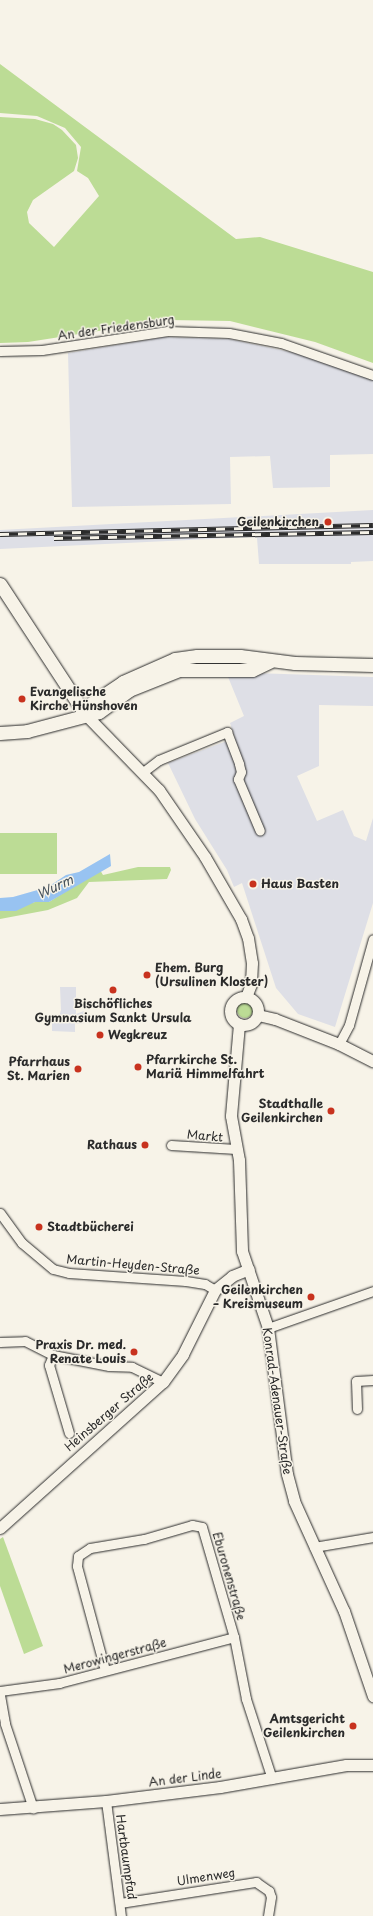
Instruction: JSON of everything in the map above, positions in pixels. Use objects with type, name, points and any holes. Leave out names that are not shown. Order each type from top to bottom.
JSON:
[{"type":"main road","points":[[0,584],[85,714]]},
{"type":"main road","points":[[0,733],[27,731],[85,714],[92,703],[123,682],[175,659],[197,656],[233,656],[269,662],[373,665]]},
{"type":"street","name":"An der Friedensburg","points":[[0,351],[42,350],[168,331],[229,332],[311,352],[373,375]]},
{"type":"street","points":[[85,714],[143,772],[163,795],[193,840],[245,930],[252,979],[246,997]]},
{"type":"street","points":[[143,772],[159,760],[227,732],[241,772],[238,779],[260,831]]},
{"type":"street","points":[[339,1044],[349,1025],[373,938]]},
{"type":"street","points":[[246,997],[256,1004],[258,1015],[252,1023],[239,1024],[231,1015],[231,1007],[235,1000],[246,997]]},
{"type":"street","points":[[258,1015],[275,1019],[339,1044],[373,1061]]},
{"type":"street","name":"Konrad-Adenauer-Straße","points":[[239,1024],[231,1116],[239,1160],[240,1233],[242,1251],[268,1328],[287,1474],[294,1501],[344,1611],[373,1696]]},
{"type":"street","name":"Markt","points":[[171,1145],[236,1149]]},
{"type":"street","name":"Martin-Heyden-Straße","points":[[0,1213],[22,1243],[53,1269],[69,1273],[186,1281],[205,1284],[215,1290]]},
{"type":"street","name":"Heinsberger Straße","points":[[0,1528],[163,1382],[183,1354],[215,1290],[232,1276],[249,1269]]},
{"type":"street","points":[[268,1328],[373,1291]]},
{"type":"street","points":[[0,1342],[25,1341],[53,1354],[108,1366],[132,1367],[163,1382]]},
{"type":"street","points":[[53,1354],[49,1365],[69,1433]]},
{"type":"street","points":[[356,1409],[356,1381],[373,1380]]},
{"type":"street","name":"Eburonenstraße","points":[[105,1670],[77,1566],[78,1556],[90,1548],[144,1538],[192,1525],[202,1526],[234,1637],[246,1699],[272,1779]]},
{"type":"street","points":[[314,1547],[373,1537]]},
{"type":"street","name":"Merowingerstraße","points":[[0,1691],[59,1683],[234,1637]]},
{"type":"street","points":[[0,1695],[5,1724],[33,1808]]},
{"type":"street","name":"An der Linde","points":[[0,1809],[33,1808],[106,1801],[272,1779],[346,1765],[373,1765]]},
{"type":"street","name":"Hartbaumpfad","points":[[106,1801],[121,1916]]},
{"type":"street","name":"Ulmenweg","points":[[120,1903],[256,1882],[269,1891],[268,1916]]},
{"type":"shaded area","points":[[164,337],[229,339],[295,353],[373,380],[373,454],[330,455],[330,487],[273,488],[270,456],[230,457],[231,504],[72,507],[68,353]]},
{"type":"shaded area","points":[[373,510],[373,561],[351,562],[351,564],[259,564],[257,538],[252,537],[0,549],[0,530]]},
{"type":"shaded area","points":[[226,672],[373,677],[373,706],[319,705],[319,766],[297,776],[317,821],[343,810],[354,836],[366,841],[373,818],[373,903],[335,1027],[298,1014],[276,988],[242,883],[234,887],[227,870],[195,819],[168,763],[235,738],[230,723],[244,716]]},
{"type":"shaded area","points":[[60,987],[76,987],[76,1014],[84,1011],[85,1023],[75,1024],[75,1032],[52,1031],[52,1014],[59,1017],[61,1010]]},
{"type":"green space","points":[[0,64],[236,239],[260,237],[373,272],[373,363],[315,342],[230,321],[169,320],[28,342],[0,343],[0,117],[35,119],[53,124],[62,130],[76,145],[78,158],[74,171],[33,200],[27,212],[29,223],[54,247],[99,196],[88,178],[77,171],[81,147],[65,128],[37,116],[0,113]]},
{"type":"green space","points":[[0,833],[57,833],[57,874],[0,874]]},
{"type":"green space","points":[[138,867],[170,867],[171,870],[167,879],[89,882],[77,898],[48,910],[0,919],[0,911],[35,902],[49,902],[100,870],[103,875]]},
{"type":"green space","points":[[242,1002],[248,1002],[253,1007],[251,1016],[248,1018],[242,1018],[237,1013],[237,1007]]},
{"type":"green space","points":[[3,1537],[43,1646],[24,1654],[0,1586],[0,1539]]},
{"type":"water","name":"Wurm","points":[[110,854],[111,866],[49,902],[35,902],[16,911],[0,911],[0,898],[13,897],[48,887],[66,875],[79,872]]},
{"type":"railway","points":[[0,534],[373,525]]},
{"type":"railway","points":[[54,538],[373,532]]},
{"type":"place","name":"Geilenkirchen","points":[[328,522]]},
{"type":"place","name":"Evangelische Kirche Hünshoven","points":[[22,699]]},
{"type":"place","name":"Haus Basten","points":[[253,884]]},
{"type":"place","name":"Ehem. Burg (Ursulinen Kloster)","points":[[147,975]]},
{"type":"place","name":"Bischöfliches Gymnasium Sankt Ursula","points":[[113,990]]},
{"type":"place","name":"Wegkreuz","points":[[100,1035]]},
{"type":"place","name":"Pfarrkirche St. Mariä Himmelfahrt","points":[[138,1067]]},
{"type":"place","name":"Pfarrhaus St. Marien","points":[[78,1069]]},
{"type":"place","name":"Stadthalle Geilenkirchen","points":[[331,1111]]},
{"type":"place","name":"Rathaus","points":[[145,1145]]},
{"type":"place","name":"Stadtbücherei","points":[[39,1227]]},
{"type":"place","name":"Geilenkirchen – Kreismuseum","points":[[311,1297]]},
{"type":"place","name":"Praxis Dr. med. Renate Louis","points":[[134,1352]]},
{"type":"place","name":"Amtsgericht Geilenkirchen","points":[[353,1726]]}]
